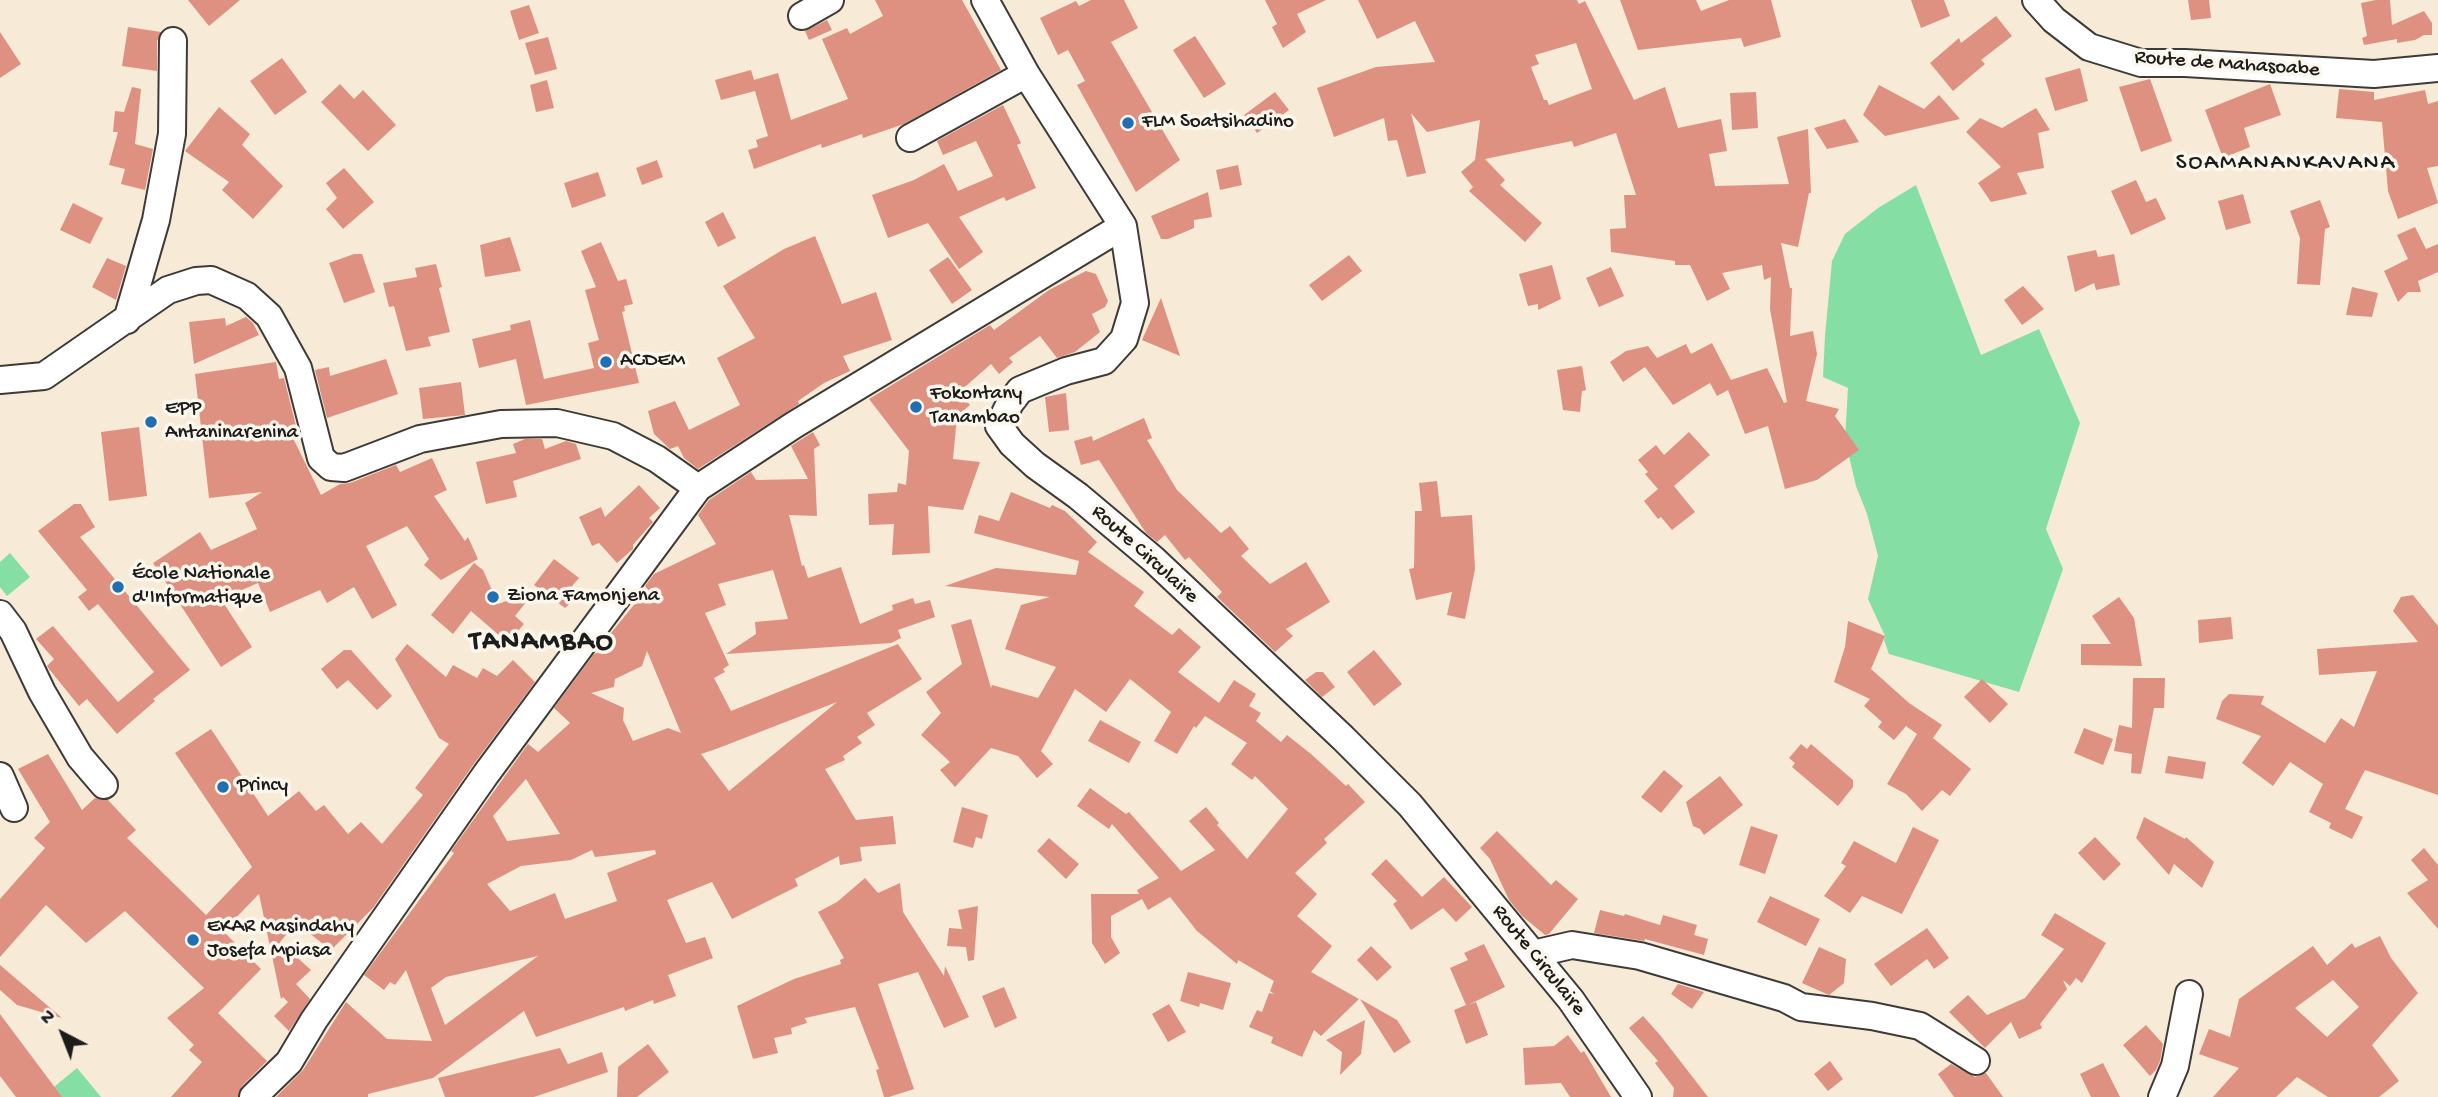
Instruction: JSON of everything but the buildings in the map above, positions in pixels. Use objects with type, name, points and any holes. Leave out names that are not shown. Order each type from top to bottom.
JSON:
[{"type":"street","points":[[802,16],[830,0]]},
{"type":"street","name":"Route Circulaire","points":[[985,0],[1026,74],[1123,226],[1135,303],[1124,339],[1104,361],[1066,371],[1020,390],[999,426],[1012,444],[1035,465],[1078,496],[1153,559],[1410,804],[1581,1012],[1638,1097]]},
{"type":"street","name":"Route de Mahasoabe","points":[[2036,0],[2054,20],[2089,47],[2141,63],[2374,74],[2438,68]]},
{"type":"street","points":[[127,320],[156,220],[172,134],[173,41]]},
{"type":"street","points":[[910,138],[1026,74]]},
{"type":"street","points":[[253,1097],[289,1062],[314,1020],[486,774],[698,488],[794,425],[1123,226]]},
{"type":"street","points":[[0,380],[44,376],[168,290],[195,281],[211,280],[247,296],[269,316],[298,369],[321,458],[331,467],[344,468],[420,439],[501,424],[557,423],[613,436],[657,459],[698,488]]},
{"type":"street","points":[[0,614],[13,631],[42,692],[80,757],[104,785]]},
{"type":"street","points":[[0,776],[14,808]]},
{"type":"street","points":[[1533,954],[1572,945],[1640,956],[1784,998],[1801,1007],[1872,1016],[1920,1026],[1976,1060]]},
{"type":"street","points":[[2162,1097],[2175,1066],[2189,994]]},
{"type":"green space","points":[[1916,185],[1981,355],[2039,329],[2080,423],[2046,529],[2063,569],[2019,692],[1889,654],[1885,636],[1868,599],[1878,556],[1856,486],[1845,439],[1848,388],[1823,377],[1832,261],[1845,234],[1878,208]]},
{"type":"green space","points":[[10,553],[30,577],[7,596],[0,587],[0,562]]},
{"type":"green space","points":[[77,1068],[101,1097],[54,1097],[49,1091]]},
{"type":"place","name":"FLM Soatsihadino","points":[[1128,123]]},
{"type":"place","name":"ACDEM","points":[[606,362]]},
{"type":"place","name":"Fokontany Tanambao","points":[[916,407]]},
{"type":"place","name":"EPP Antaninarenina","points":[[151,422]]},
{"type":"place","name":"École Nationale d'Informatique","points":[[118,587]]},
{"type":"place","name":"Ziona Famonjena","points":[[493,597]]},
{"type":"place","name":"Princy","points":[[223,787]]},
{"type":"place","name":"EKAR Masindahy Josefa Mpiasa","points":[[193,940]]},
{"type":"district","name":"SOAMANANKAVANA","points":[[2286,164]]},
{"type":"district","name":"TANAMBAO","points":[[542,644]]}]
